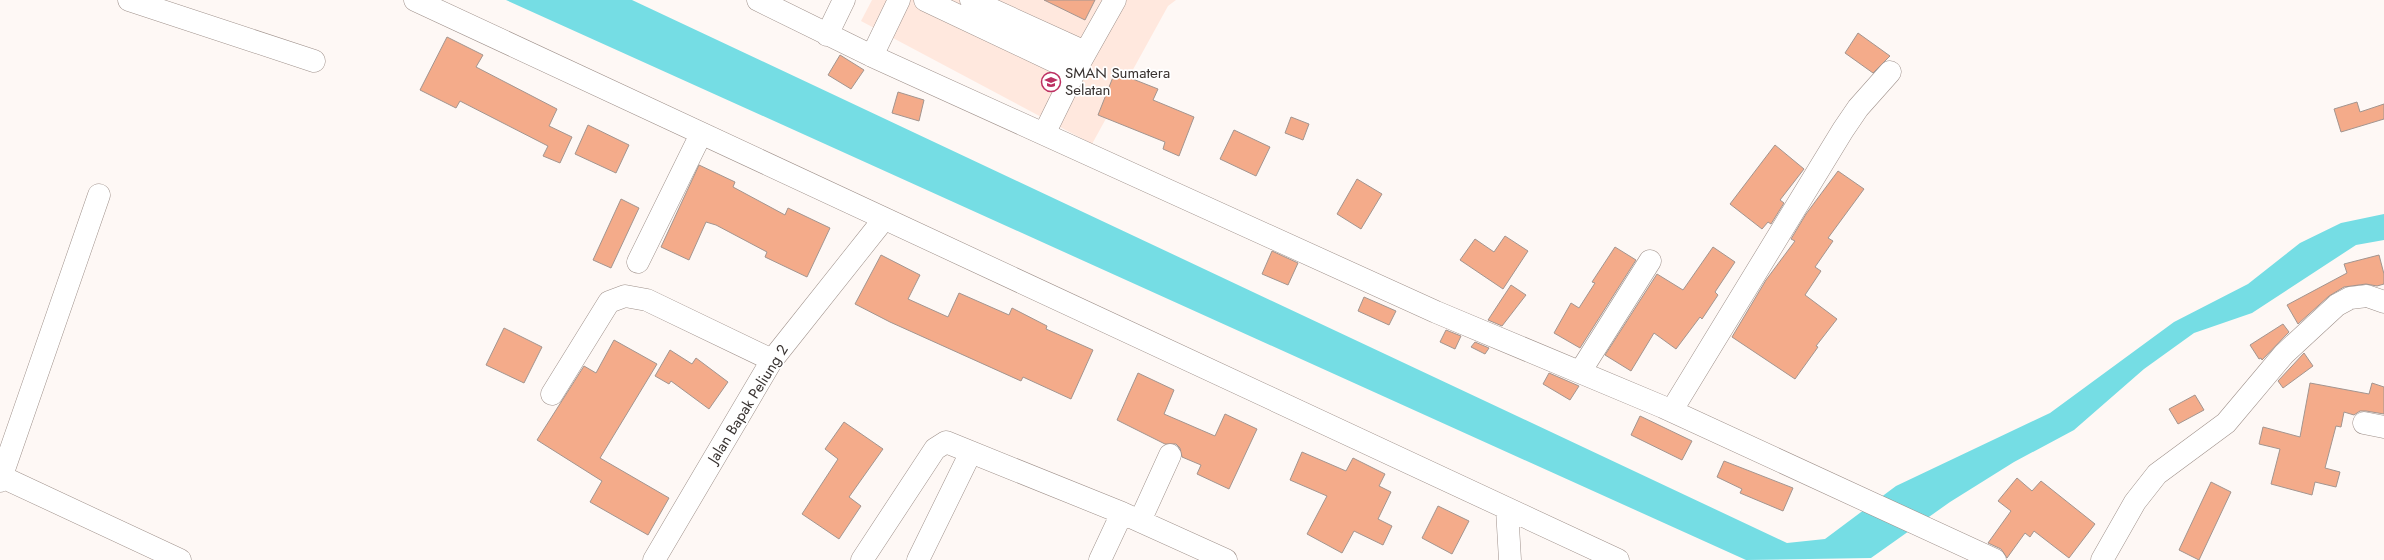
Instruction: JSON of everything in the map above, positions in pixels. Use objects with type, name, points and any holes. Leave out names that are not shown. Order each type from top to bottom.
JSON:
[{"type":"street","points":[[129,0],[314,61]]},
{"type":"street","points":[[415,0],[1618,560]]},
{"type":"street","points":[[758,0],[872,56],[1436,312],[1672,410],[1995,560]]},
{"type":"street","points":[[827,35],[844,0]]},
{"type":"street","points":[[872,56],[899,0]]},
{"type":"street","points":[[925,0],[1075,71]]},
{"type":"street","points":[[971,0],[1085,52]]},
{"type":"street","points":[[1044,134],[1085,52],[1115,0]]},
{"type":"street","points":[[1672,410],[1843,130],[1858,108],[1890,72]]},
{"type":"street","points":[[638,262],[701,134]]},
{"type":"street","points":[[99,196],[0,478],[180,560]]},
{"type":"street","name":"Jalan Bapak Peliung 2","points":[[654,560],[772,360],[884,219]]},
{"type":"street","points":[[1580,372],[1650,261]]},
{"type":"street","points":[[552,394],[609,302],[626,296],[647,300],[772,360]]},
{"type":"street","points":[[2102,560],[2135,502],[2157,474],[2226,423],[2284,354],[2337,305],[2350,298],[2366,296],[2384,302]]},
{"type":"street","points":[[862,560],[934,448],[946,442],[1131,517],[1226,560]]},
{"type":"street","points":[[918,560],[971,452]]},
{"type":"street","points":[[1100,560],[1131,517],[1170,456]]},
{"type":"street","points":[[1507,509],[1510,560]]},
{"type":"shaded area","name":"SMAN Sumatera Selatan","points":[[872,0],[1176,0],[1168,6],[1092,144],[861,21]]},
{"type":"water","points":[[506,0],[632,0],[1787,543],[1825,539],[1896,486],[2050,413],[2174,322],[2248,284],[2300,243],[2341,223],[2384,214],[2384,240],[2356,245],[2252,313],[2194,333],[2144,369],[2074,430],[2014,462],[1950,502],[1871,558],[1746,560]]},
{"type":"building","points":[[1044,0],[1095,0],[1085,20]]},
{"type":"building","points":[[1858,33],[1890,56],[1873,73],[1845,53]]},
{"type":"building","points":[[447,37],[483,55],[476,67],[557,109],[549,126],[572,137],[560,163],[543,156],[548,146],[460,101],[456,108],[420,90]]},
{"type":"building","points":[[840,55],[864,70],[851,89],[828,75]]},
{"type":"building","points":[[1115,72],[1158,89],[1153,100],[1194,117],[1179,156],[1163,149],[1165,142],[1098,115]]},
{"type":"building","points":[[898,92],[924,100],[919,121],[892,113]]},
{"type":"building","points":[[2357,102],[2360,112],[2384,104],[2384,119],[2341,132],[2334,109]]},
{"type":"building","points":[[1291,117],[1309,124],[1303,140],[1285,133]]},
{"type":"building","points":[[588,125],[629,145],[616,173],[575,154]]},
{"type":"building","points":[[1234,130],[1270,147],[1256,176],[1220,159]]},
{"type":"building","points":[[1775,145],[1804,169],[1780,200],[1784,203],[1771,224],[1768,222],[1762,229],[1730,204]]},
{"type":"building","points":[[699,165],[735,182],[733,187],[785,215],[788,208],[830,228],[807,277],[765,257],[767,252],[716,225],[706,222],[689,260],[661,247]]},
{"type":"building","points":[[1838,171],[1864,189],[1828,238],[1833,241],[1815,267],[1821,271],[1805,295],[1837,319],[1816,346],[1818,347],[1795,379],[1732,337],[1766,280],[1795,241],[1791,239],[1806,214]]},
{"type":"building","points":[[1357,179],[1382,194],[1361,229],[1337,214]]},
{"type":"building","points":[[621,199],[639,208],[611,268],[593,260]]},
{"type":"building","points":[[1505,236],[1528,251],[1503,289],[1460,260],[1475,239],[1494,252]]},
{"type":"building","points":[[1615,247],[1636,260],[1580,348],[1554,333],[1571,303],[1579,308],[1595,283],[1592,282]]},
{"type":"building","points":[[1713,247],[1735,262],[1715,292],[1718,295],[1702,319],[1700,317],[1676,349],[1654,333],[1631,371],[1605,355],[1657,274],[1683,290]]},
{"type":"building","points":[[1272,251],[1298,263],[1288,285],[1262,274]]},
{"type":"building","points":[[881,255],[920,275],[908,299],[948,317],[959,293],[1009,315],[1012,308],[1047,326],[1046,329],[1093,350],[1071,399],[1023,377],[1021,381],[890,322],[855,304]]},
{"type":"building","points":[[2379,255],[2384,274],[2384,284],[2377,286],[2366,284],[2344,287],[2329,296],[2298,324],[2287,305],[2347,273],[2344,264]]},
{"type":"building","points":[[1511,285],[1526,295],[1502,326],[1488,320]]},
{"type":"building","points":[[1364,297],[1396,311],[1389,325],[1358,311]]},
{"type":"building","points":[[2283,324],[2289,332],[2262,360],[2261,358],[2259,359],[2250,345]]},
{"type":"building","points":[[504,328],[542,347],[524,383],[486,365]]},
{"type":"building","points":[[1446,330],[1461,336],[1455,349],[1440,342]]},
{"type":"building","points":[[614,340],[657,364],[600,458],[669,498],[648,535],[590,502],[602,481],[537,440],[584,366],[596,373]]},
{"type":"building","points":[[1475,342],[1489,348],[1485,354],[1471,347]]},
{"type":"building","points":[[670,350],[692,364],[696,358],[728,382],[709,409],[671,381],[669,384],[655,376]]},
{"type":"building","points":[[2304,353],[2313,366],[2283,388],[2278,381]]},
{"type":"building","points":[[1138,373],[1174,390],[1164,414],[1215,436],[1225,414],[1257,429],[1229,489],[1197,474],[1201,465],[1182,457],[1180,448],[1176,444],[1165,444],[1117,420]]},
{"type":"building","points":[[1549,373],[1579,386],[1570,400],[1543,384]]},
{"type":"building","points":[[2310,383],[2369,394],[2372,383],[2384,387],[2384,414],[2360,411],[2354,415],[2344,412],[2341,427],[2336,426],[2325,468],[2340,472],[2336,487],[2315,482],[2312,495],[2271,484],[2280,449],[2259,444],[2263,427],[2300,437]]},
{"type":"building","points":[[2195,395],[2204,410],[2178,424],[2169,409]]},
{"type":"building","points":[[1640,416],[1692,441],[1682,460],[1631,435]]},
{"type":"building","points":[[844,422],[883,449],[849,497],[861,506],[839,539],[802,514],[838,459],[825,449]]},
{"type":"building","points":[[1302,452],[1346,471],[1353,458],[1385,474],[1379,486],[1391,492],[1378,519],[1392,526],[1383,545],[1354,531],[1342,553],[1307,534],[1327,496],[1290,480]]},
{"type":"building","points":[[1724,461],[1793,488],[1783,511],[1740,493],[1742,489],[1717,477]]},
{"type":"building","points":[[2017,478],[2032,491],[2041,481],[2095,524],[2069,558],[2034,531],[2030,537],[2025,533],[2007,558],[2001,549],[1988,543],[2011,511],[1998,501]]},
{"type":"building","points":[[2211,482],[2231,492],[2199,560],[2179,550]]},
{"type":"building","points":[[1438,506],[1469,521],[1452,554],[1422,538]]},
{"type":"place","name":"SMAN Sumatera Selatan","points":[[1051,82]]}]
